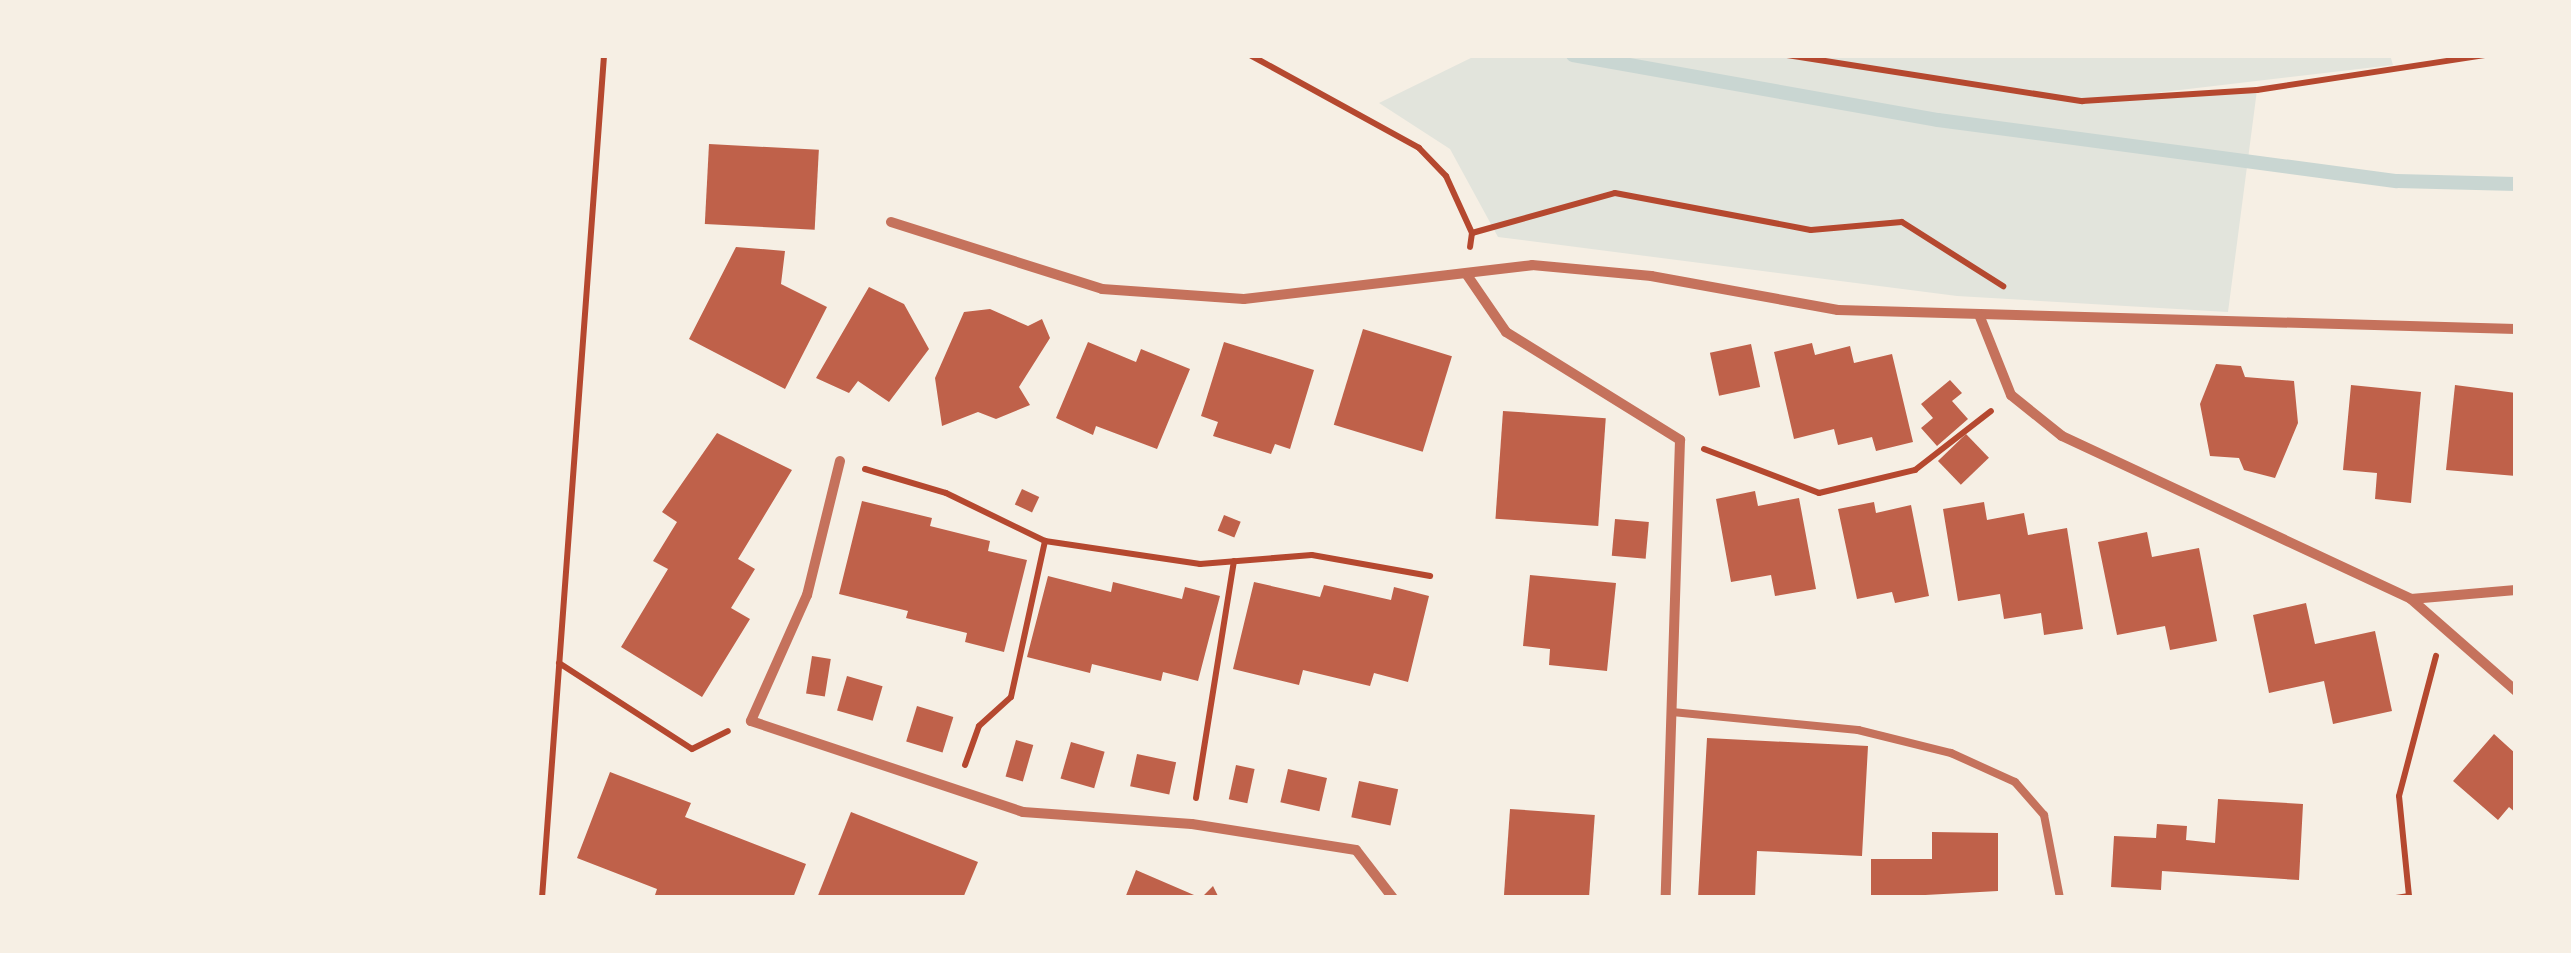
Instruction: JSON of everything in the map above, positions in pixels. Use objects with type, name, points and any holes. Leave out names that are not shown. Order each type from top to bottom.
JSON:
[{"type":"street","points":[[891,222],[1102,289],[1244,299],[1532,265],[1652,276],[1838,310],[2516,330]]},
{"type":"street","points":[[1467,275],[1506,332],[1680,440],[1666,898]]},
{"type":"street","points":[[1980,316],[2011,396],[2062,436],[2411,599],[2516,691]]},
{"type":"street","points":[[840,461],[806,595],[751,721],[1024,812],[1192,824],[1356,850],[1393,898]]},
{"type":"street","points":[[2411,599],[2516,590]]},
{"type":"lane","points":[[1672,712],[1858,730],[1951,753],[2015,782],[2044,815],[2060,898]]},
{"type":"path","points":[[542,898],[604,55]]},
{"type":"path","points":[[1250,55],[1419,148],[1446,176],[1472,234],[1467,275]]},
{"type":"path","points":[[1787,55],[2082,101],[2257,90],[2486,55]]},
{"type":"path","points":[[1472,234],[1615,193],[1812,230],[1902,222],[2024,300],[2023,318]]},
{"type":"path","points":[[1680,440],[1819,493],[1915,470],[2011,396]]},
{"type":"path","points":[[840,461],[946,493],[1045,540],[1200,564],[1312,555],[1430,576]]},
{"type":"path","points":[[956,789],[979,726],[1011,697],[1045,540]]},
{"type":"path","points":[[1192,824],[1234,561]]},
{"type":"path","points":[[2396,898],[2412,897],[2399,796],[2444,629]]},
{"type":"path","points":[[559,663],[692,748],[751,721]]},
{"type":"shaded area","points":[[1477,55],[2390,55],[2393,65],[2112,98],[2257,90],[2228,312],[1957,296],[1498,237],[1450,149],[1379,103]]},
{"type":"building","points":[[709,144],[819,150],[815,230],[705,224]]},
{"type":"building","points":[[736,247],[785,251],[781,284],[827,307],[785,389],[689,339]]},
{"type":"building","points":[[869,287],[904,304],[929,349],[889,402],[858,381],[849,393],[816,378]]},
{"type":"building","points":[[990,309],[1028,326],[1042,319],[1050,338],[1019,387],[1030,405],[996,419],[978,412],[942,426],[935,378],[964,312]]},
{"type":"building","points":[[1363,329],[1452,356],[1423,452],[1334,425]]},
{"type":"building","points":[[1088,342],[1136,362],[1141,349],[1190,369],[1157,449],[1096,426],[1093,435],[1056,418]]},
{"type":"building","points":[[1224,342],[1314,370],[1290,449],[1275,444],[1271,454],[1213,436],[1218,422],[1201,416]]},
{"type":"building","points":[[1812,343],[1815,355],[1850,346],[1854,363],[1892,354],[1913,442],[1876,451],[1872,437],[1838,445],[1834,429],[1794,439],[1774,352]]},
{"type":"building","points":[[1751,344],[1760,387],[1719,396],[1710,353]]},
{"type":"building","points":[[2216,364],[2241,366],[2245,377],[2294,381],[2298,423],[2275,478],[2244,470],[2239,458],[2210,456],[2200,404]]},
{"type":"building","points":[[1950,380],[1962,393],[1952,401],[1968,419],[1937,446],[1921,428],[1933,418],[1921,404]]},
{"type":"building","points":[[2351,385],[2421,392],[2411,503],[2375,499],[2377,473],[2343,470]]},
{"type":"building","points":[[2455,385],[2516,393],[2516,476],[2446,470]]},
{"type":"building","points":[[1503,411],[1606,418],[1598,526],[1495,519]]},
{"type":"building","points":[[717,433],[792,470],[738,559],[755,569],[731,608],[750,619],[702,697],[621,647],[668,569],[653,561],[677,522],[662,512]]},
{"type":"building","points":[[1966,434],[1989,458],[1961,485],[1938,461]]},
{"type":"building","points":[[1022,489],[1039,497],[1032,512],[1015,504]]},
{"type":"building","points":[[1755,491],[1758,506],[1799,498],[1816,589],[1775,596],[1771,575],[1731,582],[1716,499]]},
{"type":"building","points":[[862,501],[932,518],[930,526],[990,541],[988,551],[1027,560],[1004,652],[965,642],[967,633],[906,618],[908,611],[839,594]]},
{"type":"building","points":[[1874,502],[1876,513],[1911,505],[1929,596],[1895,603],[1892,592],[1857,599],[1838,509]]},
{"type":"building","points":[[1984,502],[1987,520],[2024,513],[2028,535],[2067,528],[2083,629],[2044,635],[2041,613],[2004,619],[2000,594],[1958,601],[1943,509]]},
{"type":"building","points":[[1224,515],[1241,522],[1234,538],[1218,531]]},
{"type":"building","points":[[1615,519],[1649,522],[1646,559],[1612,556]]},
{"type":"building","points":[[2147,532],[2152,557],[2199,548],[2217,641],[2170,650],[2165,626],[2117,635],[2098,542]]},
{"type":"building","points":[[1530,575],[1616,583],[1607,671],[1549,665],[1550,649],[1523,646]]},
{"type":"building","points":[[1048,576],[1111,592],[1113,582],[1182,599],[1185,587],[1220,596],[1198,681],[1163,672],[1161,681],[1092,664],[1090,673],[1027,657]]},
{"type":"building","points":[[1254,582],[1320,597],[1324,585],[1391,600],[1394,587],[1429,596],[1408,682],[1374,673],[1370,686],[1303,670],[1299,685],[1233,669]]},
{"type":"building","points":[[2306,603],[2315,644],[2375,631],[2392,711],[2333,724],[2324,681],[2269,693],[2253,615]]},
{"type":"building","points":[[812,656],[831,659],[825,697],[806,694]]},
{"type":"building","points":[[847,676],[883,686],[873,721],[837,711]]},
{"type":"building","points":[[917,706],[953,717],[943,752],[906,741]]},
{"type":"building","points":[[2494,734],[2516,754],[2516,813],[2509,807],[2498,820],[2453,781]]},
{"type":"building","points":[[1707,738],[1868,746],[1862,856],[1757,851],[1755,898],[1698,898]]},
{"type":"building","points":[[1016,740],[1033,745],[1023,781],[1006,777]]},
{"type":"building","points":[[1071,742],[1105,752],[1094,788],[1061,779]]},
{"type":"building","points":[[1137,754],[1176,762],[1169,795],[1130,786]]},
{"type":"building","points":[[1236,765],[1255,769],[1247,803],[1229,799]]},
{"type":"building","points":[[1288,769],[1327,778],[1319,811],[1280,802]]},
{"type":"building","points":[[610,772],[691,803],[685,817],[806,864],[793,898],[654,898],[657,889],[577,858]]},
{"type":"building","points":[[1359,781],[1398,789],[1390,826],[1351,817]]},
{"type":"building","points":[[2218,799],[2303,804],[2299,880],[2162,871],[2161,890],[2111,887],[2114,836],[2156,838],[2157,824],[2187,826],[2186,840],[2215,843]]},
{"type":"building","points":[[1510,809],[1595,815],[1589,898],[1504,898]]},
{"type":"building","points":[[851,812],[978,862],[963,898],[817,898]]},
{"type":"building","points":[[1932,832],[1998,833],[1998,891],[1871,898],[1871,859],[1932,859]]},
{"type":"building","points":[[1136,870],[1201,898],[1125,898]]},
{"type":"building","points":[[1213,886],[1219,898],[1201,898]]},
{"type":"waterway","points":[[1573,55],[1938,120],[2397,181],[2516,184]]}]
